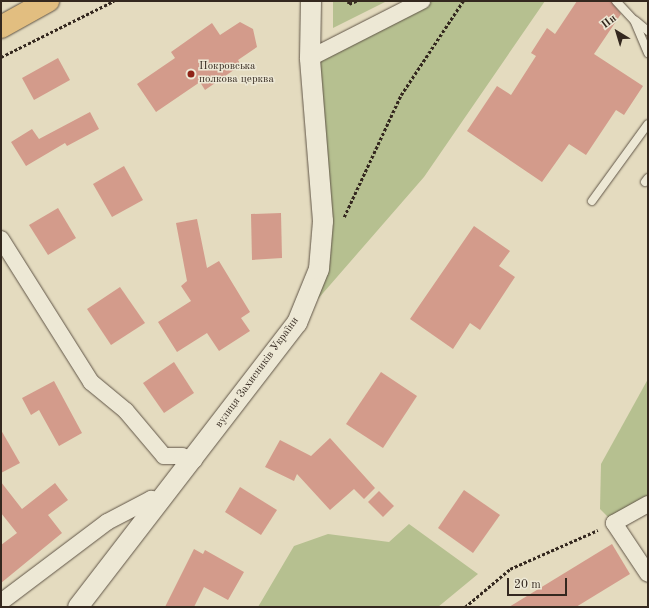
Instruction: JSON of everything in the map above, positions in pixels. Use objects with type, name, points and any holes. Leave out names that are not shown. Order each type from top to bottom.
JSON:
[{"type":"highway","points":[[1,27],[48,1]]},
{"type":"street","name":"вулиця Захисників України","points":[[78,607],[194,460],[297,323],[319,269],[323,221],[310,58],[311,1]]},
{"type":"street","points":[[310,58],[422,1]]},
{"type":"street","points":[[1,240],[91,382],[126,411],[164,456],[182,456],[194,460]]},
{"type":"street","points":[[1,602],[107,522],[152,499],[161,502]]},
{"type":"street","points":[[648,504],[614,523],[648,574]]},
{"type":"lane","points":[[616,1],[634,20],[648,31]]},
{"type":"lane","points":[[634,20],[648,53]]},
{"type":"lane","points":[[592,200],[648,124]]},
{"type":"path","points":[[1,57],[114,1]]},
{"type":"path","points":[[349,1],[349,4],[356,1]]},
{"type":"path","points":[[342,220],[401,95],[463,1]]},
{"type":"path","points":[[465,607],[510,569],[614,523]]},
{"type":"green space","points":[[333,1],[387,1],[333,28]]},
{"type":"green space","points":[[422,1],[545,1],[424,177],[297,323],[319,269],[310,58]]},
{"type":"green space","points":[[648,379],[648,504],[614,523],[600,509],[601,464]]},
{"type":"green space","points":[[409,524],[478,574],[438,607],[258,607],[294,546],[328,534],[389,542]]},
{"type":"building","points":[[577,1],[611,1],[621,14],[594,54],[643,86],[624,115],[616,110],[586,155],[569,144],[542,182],[467,131],[497,86],[511,95],[536,56],[531,53],[547,28],[555,34]]},
{"type":"building","name":"Покровська полкова церква","points":[[240,22],[253,29],[257,47],[238,60],[241,65],[205,90],[200,82],[156,112],[137,84],[175,58],[171,52],[212,23],[220,35]]},
{"type":"building","points":[[58,58],[70,80],[34,100],[22,78]]},
{"type":"building","points":[[90,112],[99,129],[67,146],[65,143],[26,166],[11,142],[32,129],[39,139]]},
{"type":"building","points":[[124,166],[143,200],[112,217],[93,184]]},
{"type":"building","points":[[58,208],[76,238],[48,255],[29,225]]},
{"type":"building","points":[[281,213],[282,258],[252,260],[251,214]]},
{"type":"building","points":[[197,219],[207,268],[219,261],[250,312],[241,318],[250,331],[219,351],[207,333],[177,352],[158,322],[191,301],[181,286],[187,281],[176,223]]},
{"type":"building","points":[[474,226],[510,251],[499,266],[515,277],[480,330],[470,323],[453,349],[410,319]]},
{"type":"building","points":[[120,287],[145,323],[111,345],[87,309]]},
{"type":"building","points":[[174,362],[194,393],[164,413],[143,383]]},
{"type":"building","points":[[381,372],[417,396],[383,448],[346,424]]},
{"type":"building","points":[[54,381],[82,433],[59,446],[39,410],[31,415],[22,398]]},
{"type":"building","points":[[1,430],[20,463],[1,473]]},
{"type":"building","points":[[330,438],[375,488],[364,499],[354,489],[330,510],[297,474],[294,481],[265,467],[280,440],[311,456]]},
{"type":"building","points":[[1,482],[22,509],[55,483],[68,500],[48,515],[62,533],[1,583],[1,545],[17,533],[1,513]]},
{"type":"building","points":[[240,487],[277,510],[261,535],[225,512]]},
{"type":"building","points":[[464,490],[500,515],[473,553],[438,528]]},
{"type":"building","points":[[379,491],[394,506],[383,517],[368,502]]},
{"type":"building","points":[[612,544],[630,574],[576,607],[509,607]]},
{"type":"building","points":[[194,549],[203,554],[205,550],[244,572],[228,600],[204,587],[194,607],[165,607]]},
{"type":"place","name":"Покровська полкова церква","points":[[191,74]]}]
